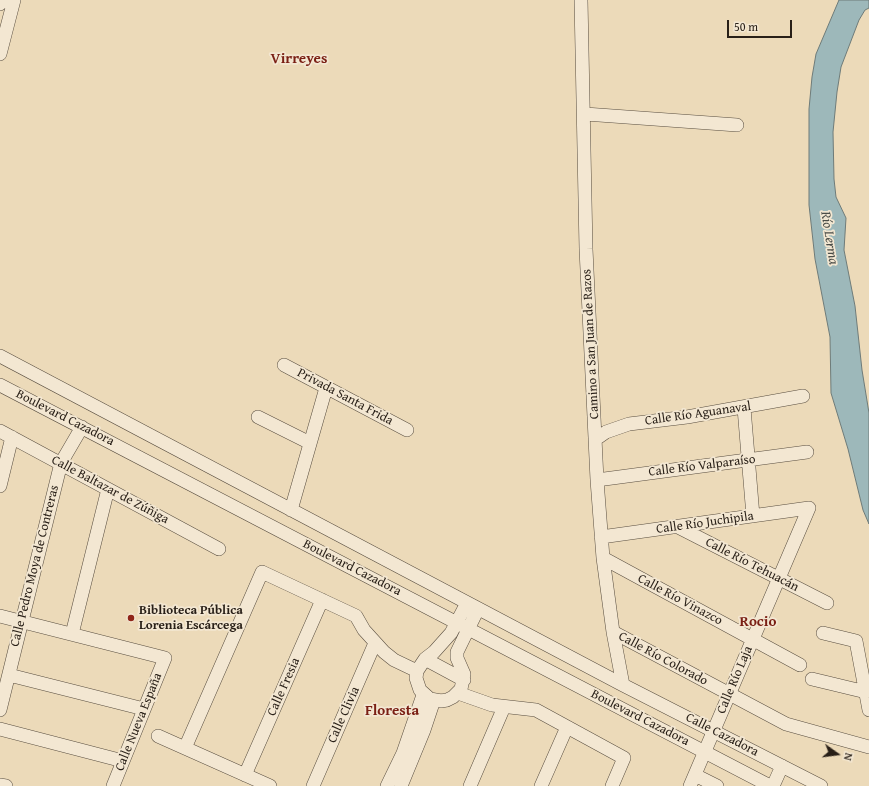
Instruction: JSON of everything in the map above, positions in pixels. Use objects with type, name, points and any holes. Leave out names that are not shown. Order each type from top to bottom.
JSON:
[{"type":"street","points":[[0,4],[1,0]]},
{"type":"street","points":[[0,54],[14,0]]},
{"type":"street","name":"Camino a San Juan de Razos","points":[[581,0],[585,114],[586,249],[597,480],[603,558],[613,632],[623,685]]},
{"type":"street","points":[[585,114],[737,125]]},
{"type":"street","name":"Boulevard Cazadora","points":[[0,356],[623,685]]},
{"type":"street","name":"Privada Santa Frida","points":[[284,365],[407,430]]},
{"type":"street","name":"Boulevard Cazadora","points":[[0,385],[705,751]]},
{"type":"street","points":[[291,510],[326,388]]},
{"type":"street","name":"Calle Río Aguanaval","points":[[596,439],[606,432],[629,424],[744,408],[803,396]]},
{"type":"street","points":[[744,408],[754,516]]},
{"type":"street","points":[[258,417],[310,443]]},
{"type":"street","name":"Calle Pedro Moya de Contreras","points":[[0,710],[61,463],[82,427]]},
{"type":"street","name":"Calle Baltazar de Zúñiga","points":[[0,431],[219,549]]},
{"type":"street","points":[[0,486],[12,437]]},
{"type":"street","name":"Calle Río Valparaíso","points":[[597,480],[808,452]]},
{"type":"street","points":[[0,616],[72,634],[108,489]]},
{"type":"street","name":"Calle Río Juchipila","points":[[601,538],[809,508]]},
{"type":"street","name":"Calle Río Laja","points":[[692,780],[809,508]]},
{"type":"street","name":"Calle Río Tehuacán","points":[[678,527],[827,603]]},
{"type":"street","name":"Calle Río Vinazco","points":[[603,558],[800,665]]},
{"type":"street","points":[[185,748],[262,572],[356,616],[375,643],[394,660],[417,671]]},
{"type":"street","name":"Calle Fresia","points":[[245,775],[322,600]]},
{"type":"street","points":[[462,625],[425,659],[417,671],[417,684],[429,697],[447,700],[458,693],[464,680],[457,652],[462,625],[472,606]]},
{"type":"street","name":"Calle Río Colorado","points":[[613,632],[786,724],[869,747]]},
{"type":"street","points":[[823,633],[856,641],[869,710]]},
{"type":"street","name":"Calle Nueva España","points":[[72,634],[165,658],[113,786]]},
{"type":"street","name":"Calle Clivia","points":[[313,786],[375,643]]},
{"type":"street","points":[[425,659],[464,680]]},
{"type":"street","points":[[8,675],[144,709]]},
{"type":"street","points":[[812,679],[866,692]]},
{"type":"street","name":"Calle Cazadora","points":[[623,685],[714,730],[820,786]]},
{"type":"street","points":[[458,693],[481,702],[504,707],[536,710],[624,758],[612,786]]},
{"type":"street","points":[[387,786],[429,697]]},
{"type":"street","points":[[401,786],[424,730],[429,697]]},
{"type":"street","points":[[470,786],[504,707]]},
{"type":"street","points":[[541,786],[567,727]]},
{"type":"street","points":[[0,729],[123,761]]},
{"type":"street","points":[[158,736],[270,786]]},
{"type":"street","name":"Calle Cazadora","points":[[705,751],[770,786]]},
{"type":"street","points":[[773,786],[782,766]]},
{"type":"street","points":[[692,780],[717,786]]},
{"type":"street","points":[[0,785],[6,786]]},
{"type":"water","name":"Río Lerma","points":[[839,0],[869,0],[869,8],[865,10],[859,20],[841,67],[833,132],[836,197],[846,218],[844,250],[855,306],[862,370],[869,413],[869,524],[863,510],[848,449],[831,393],[830,337],[815,259],[809,205],[809,109],[812,77],[816,54]]},
{"type":"place","name":"Biblioteca Pública Lorenia Escárcega","points":[[131,618]]},
{"type":"district","name":"Virreyes","points":[[299,59]]},
{"type":"district","name":"Rocio","points":[[758,622]]},
{"type":"district","name":"Floresta","points":[[392,711]]}]
